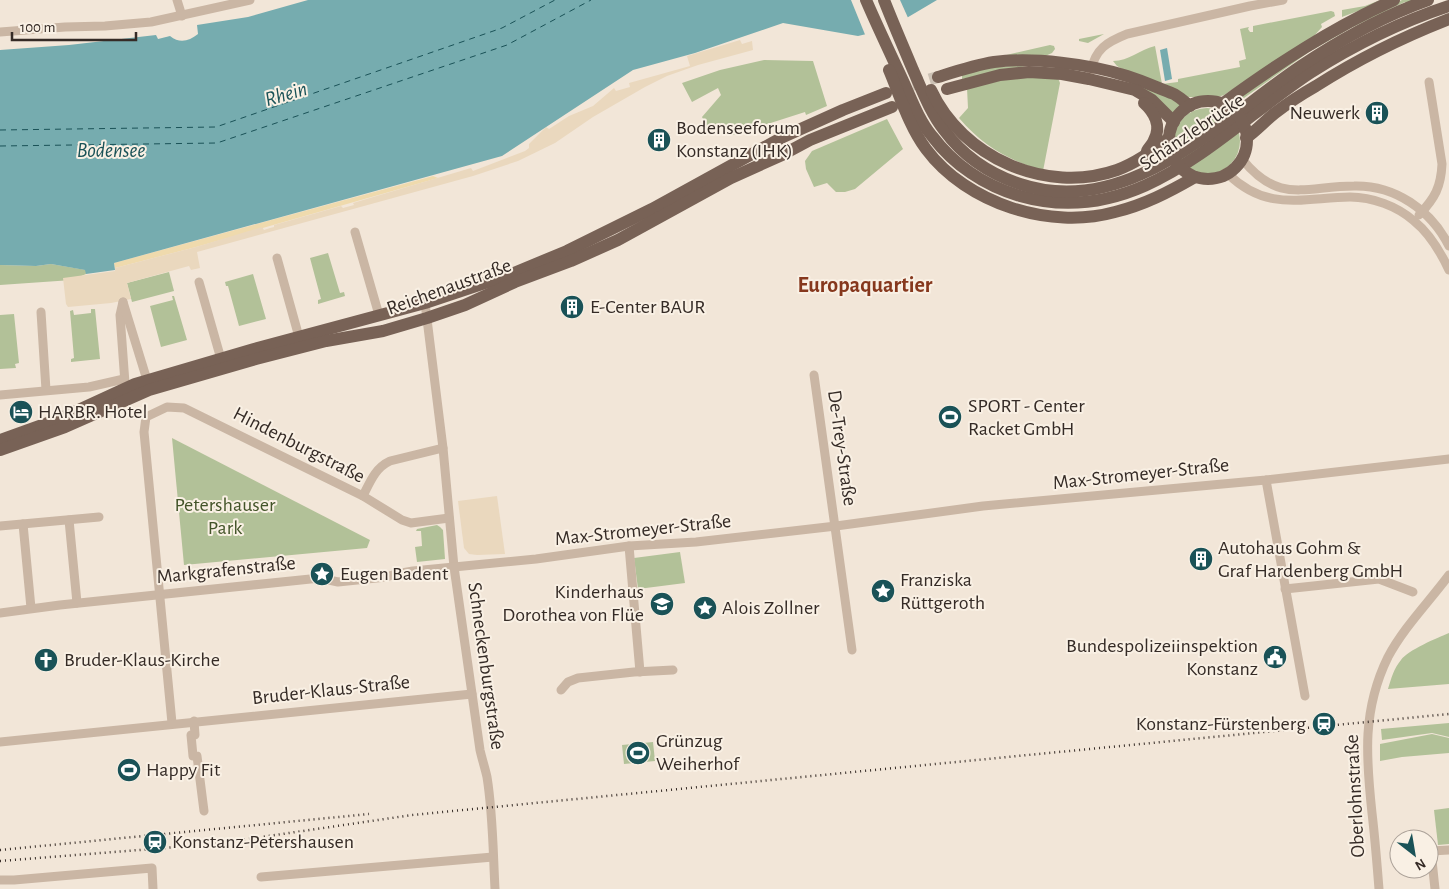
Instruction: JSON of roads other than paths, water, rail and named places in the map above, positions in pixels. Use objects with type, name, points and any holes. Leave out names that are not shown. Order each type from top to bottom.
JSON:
[{"type":"main road","name":"Schänzlebrücke","points":[[866,0],[918,114],[930,134],[946,153],[980,180],[1012,194],[1032,200],[1072,204],[1116,197],[1162,178],[1187,163],[1326,64],[1410,14]]},
{"type":"main road","name":"Schänzlebrücke","points":[[884,0],[931,108],[957,146],[987,169],[1008,180],[1028,187],[1064,192],[1106,187],[1128,180],[1162,164],[1191,146],[1308,61],[1360,31],[1410,14]]},
{"type":"main road","points":[[1222,104],[1318,38],[1394,0]]},
{"type":"main road","points":[[1410,14],[1428,0]]},
{"type":"main road","points":[[1410,14],[1449,6]]},
{"type":"main road","points":[[1246,138],[1275,113],[1336,73],[1416,32],[1449,20]]},
{"type":"main road","points":[[876,23],[878,44],[912,124],[926,149],[948,171],[979,193],[1006,206],[1022,211],[1060,217],[1094,216],[1113,213],[1147,202],[1195,177]]},
{"type":"main road","points":[[938,77],[980,65],[1008,61],[1050,62],[1091,73],[1140,93],[1152,100],[1174,122]]},
{"type":"main road","points":[[960,70],[955,77],[952,88],[1000,75],[1021,73],[1126,75],[1147,82],[1180,98],[1190,106]]},
{"type":"main road","points":[[915,73],[928,84],[944,114],[970,142],[1008,164],[1032,173],[1060,178],[1096,176],[1117,170],[1143,157],[1169,138]]},
{"type":"main road","points":[[1140,93],[1145,103],[1153,112],[1157,126],[1157,134],[1143,157]]},
{"type":"main road","name":"Reichenaustraße","points":[[0,440],[59,419],[125,383],[147,380],[425,303],[509,275],[567,251],[652,209],[783,137],[843,110],[885,94],[891,95],[894,98],[891,108],[815,138],[732,178],[641,228],[586,255],[516,282],[465,305],[374,333],[326,341],[149,390],[65,427],[0,450]]},
{"type":"main road","points":[[1204,102],[1222,104],[1235,113],[1245,129],[1246,148],[1242,159],[1228,174],[1216,178],[1204,179],[1195,177],[1188,174],[1177,164],[1169,148],[1170,128],[1178,115],[1190,106],[1204,102]]},
{"type":"main road","points":[[374,333],[379,326],[379,315]]},
{"type":"street","points":[[177,0],[182,16]]},
{"type":"street","points":[[0,32],[150,22],[250,0]]},
{"type":"street","points":[[1091,73],[1096,55],[1102,47],[1126,34],[1242,7],[1283,0]]},
{"type":"street","points":[[1414,220],[1436,193],[1442,173],[1429,82]]},
{"type":"street","points":[[1242,159],[1258,176],[1279,187],[1294,190],[1314,190],[1356,186],[1385,191],[1401,197],[1423,211],[1439,229],[1449,246]]},
{"type":"street","points":[[1228,174],[1243,187],[1273,199],[1285,201],[1351,197],[1367,199],[1390,206],[1414,220],[1438,251],[1449,270]]},
{"type":"street","points":[[355,232],[379,315]]},
{"type":"street","points":[[277,258],[300,337]]},
{"type":"street","points":[[198,282],[220,359]]},
{"type":"street","points":[[0,395],[125,383],[120,315],[123,302],[147,380]]},
{"type":"street","name":"Schneckenburgstraße","points":[[425,303],[443,448],[454,567],[480,750],[488,785],[495,889]]},
{"type":"street","points":[[41,312],[46,390]]},
{"type":"street","points":[[123,356],[138,352]]},
{"type":"street","name":"De-Trey-Straße","points":[[814,375],[836,526]]},
{"type":"street","name":"Hindenburgstraße","points":[[160,594],[144,432],[146,417],[167,407],[184,408],[363,496],[402,520],[411,523],[449,518]]},
{"type":"street","points":[[363,496],[377,470],[383,465],[390,461],[443,448]]},
{"type":"street","name":"Max-Stromeyer-Straße","points":[[454,567],[536,559],[629,546],[696,542],[836,526],[983,506],[1266,480],[1449,459]]},
{"type":"street","points":[[1266,480],[1305,696]]},
{"type":"street","points":[[0,526],[99,517]]},
{"type":"street","points":[[69,520],[77,603]]},
{"type":"street","points":[[23,524],[31,608]]},
{"type":"street","points":[[836,526],[852,650]]},
{"type":"street","points":[[629,546],[640,672]]},
{"type":"street","name":"Markgrafenstraße","points":[[0,613],[31,608],[320,578],[338,582],[386,578],[396,574],[454,567]]},
{"type":"street","name":"Oberlohnstraße","points":[[1379,889],[1366,743],[1372,701],[1388,657],[1403,633],[1449,575]]},
{"type":"street","points":[[1286,588],[1380,579],[1413,592]]},
{"type":"street","points":[[160,594],[172,723]]},
{"type":"street","points":[[561,690],[568,682],[578,678],[673,670]]},
{"type":"street","name":"Bruder-Klaus-Straße","points":[[0,742],[172,723],[472,694]]},
{"type":"street","points":[[194,721],[195,735],[191,735],[193,756],[198,756],[204,811]]},
{"type":"street","points":[[1435,889],[1431,851],[1449,850]]},
{"type":"street","points":[[261,877],[493,857]]},
{"type":"street","points":[[0,880],[152,868],[153,889]]},
{"type":"water","name":"Bodensee","points":[[308,0],[937,0],[888,29],[858,36],[783,23],[695,53],[633,70],[502,156],[114,263],[115,270],[86,274],[85,270],[51,264],[36,266],[0,265],[0,50],[69,45],[156,35],[158,39],[170,36],[184,41],[198,34],[197,25],[248,17]]},
{"type":"water","points":[[1167,48],[1172,79],[1165,81],[1160,50]]},
{"type":"tunnel","points":[[895,90],[938,77]]},
{"type":"railway","points":[[0,861],[177,847],[255,838],[412,815],[1449,714]]},
{"type":"railway","points":[[0,850],[369,814]]},
{"type":"place","name":"Neuwerk","points":[[1377,113]]},
{"type":"place","name":"Bodenseeforum Konstanz (IHK)","points":[[659,140]]},
{"type":"place","name":"E-Center BAUR","points":[[572,307]]},
{"type":"place","name":"HARBR. Hotel","points":[[21,412]]},
{"type":"place","name":"SPORT - Center Racket GmbH","points":[[950,417]]},
{"type":"place","name":"Autohaus Gohm & Graf Hardenberg GmbH","points":[[1201,559]]},
{"type":"place","name":"Eugen Badent","points":[[322,574]]},
{"type":"place","name":"Franziska Rüttgeroth","points":[[883,591]]},
{"type":"place","name":"Kinderhaus Dorothea von Flüe","points":[[662,604]]},
{"type":"place","name":"Alois Zollner","points":[[705,608]]},
{"type":"place","name":"Bundespolizeiinspektion Konstanz","points":[[1275,657]]},
{"type":"place","name":"Bruder-Klaus-Kirche","points":[[46,660]]},
{"type":"place","name":"Konstanz-Fürstenberg","points":[[1324,724]]},
{"type":"place","name":"Grünzug Weiherhof","points":[[638,753]]},
{"type":"place","name":"Happy Fit","points":[[129,770]]},
{"type":"place","name":"Konstanz-Petershausen","points":[[155,842]]},
{"type":"district","name":"Europaquartier","points":[[865,285]]},
{"type":"water label","name":"Rhein","points":[[286,94]]},
{"type":"park label","name":"Petershauser Park","points":[[225,516]]}]
